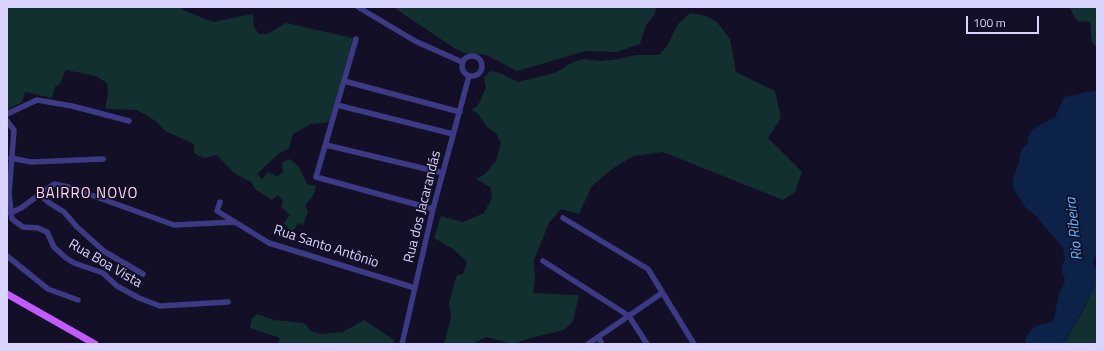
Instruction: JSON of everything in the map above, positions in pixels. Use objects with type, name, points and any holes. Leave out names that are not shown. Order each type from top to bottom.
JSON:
[{"type":"main road","points":[[7,294],[95,344]]},
{"type":"street","points":[[358,7],[416,41],[462,62]]},
{"type":"street","points":[[356,39],[316,178],[433,208]]},
{"type":"street","points":[[471,56],[478,58],[482,66],[476,75],[469,76],[463,70],[462,62],[471,56]]},
{"type":"street","name":"Rua dos Jacarandás","points":[[402,344],[433,208],[469,76]]},
{"type":"street","points":[[344,81],[460,112]]},
{"type":"street","points":[[7,114],[37,100],[72,106],[128,121]]},
{"type":"street","points":[[337,105],[453,134]]},
{"type":"street","points":[[7,121],[14,130],[9,194],[10,214],[40,195],[54,184],[69,187],[174,226],[235,222]]},
{"type":"street","points":[[326,145],[443,173]]},
{"type":"street","points":[[11,158],[31,162],[102,159]]},
{"type":"street","points":[[40,195],[64,212],[77,227],[105,252],[137,272],[144,274]]},
{"type":"street","name":"Rua Santo Antônio","points":[[220,202],[217,211],[269,243],[415,288]]},
{"type":"street","name":"Rua Boa Vista","points":[[10,214],[12,219],[23,228],[38,228],[47,232],[54,247],[74,263],[103,273],[117,286],[139,298],[160,306],[228,302]]},
{"type":"street","points":[[563,218],[648,269],[694,344]]},
{"type":"street","points":[[7,256],[48,289],[78,300]]},
{"type":"street","points":[[543,261],[629,316],[647,344]]},
{"type":"street","points":[[588,344],[662,293]]},
{"type":"street","points":[[598,337],[602,344]]},
{"type":"green space","points":[[7,7],[180,7],[183,10],[213,22],[253,14],[254,27],[259,34],[267,34],[286,23],[353,38],[329,122],[311,124],[293,134],[289,148],[277,155],[257,174],[262,179],[268,172],[277,176],[284,172],[282,167],[283,162],[290,159],[298,166],[307,184],[316,186],[314,194],[305,206],[308,211],[303,225],[298,223],[292,233],[284,223],[290,215],[281,206],[283,201],[278,195],[272,200],[256,190],[251,182],[234,173],[217,155],[204,158],[194,153],[194,144],[167,132],[154,120],[137,110],[105,109],[108,94],[107,83],[96,76],[66,70],[60,84],[55,87],[52,98],[25,92],[22,102],[7,110]]},
{"type":"green space","points":[[393,7],[656,7],[655,14],[646,25],[640,44],[617,52],[586,51],[517,71],[486,55],[465,53],[454,48]]},
{"type":"green space","points":[[1069,7],[1097,7],[1097,48],[1092,42],[1090,22],[1077,21]]},
{"type":"green space","points":[[690,13],[706,16],[717,22],[730,39],[736,72],[775,91],[781,118],[768,138],[802,172],[795,192],[783,200],[663,152],[633,156],[612,169],[592,186],[579,214],[561,209],[549,223],[534,260],[535,277],[533,293],[579,295],[573,321],[564,330],[513,344],[486,337],[472,344],[444,344],[451,318],[449,303],[457,275],[463,274],[467,262],[453,249],[434,238],[441,216],[463,222],[484,213],[492,198],[490,187],[476,179],[485,174],[496,161],[501,143],[496,133],[487,127],[478,114],[472,110],[478,105],[486,88],[484,78],[490,71],[500,73],[518,82],[555,73],[573,62],[584,59],[600,61],[636,55],[659,55],[667,46],[678,24]]},
{"type":"green space","points":[[1097,272],[1097,344],[1060,344],[1066,341],[1081,314],[1094,288]]},
{"type":"green space","points":[[258,314],[274,320],[304,323],[311,331],[320,334],[343,332],[364,320],[394,340],[393,344],[278,344],[280,338],[250,328],[252,318]]},
{"type":"water","name":"Rio Ribeira","points":[[1097,90],[1097,252],[1093,262],[1097,272],[1094,288],[1066,341],[1060,344],[1025,344],[1026,337],[1032,329],[1038,325],[1049,323],[1054,320],[1059,292],[1064,285],[1065,279],[1062,273],[1062,265],[1065,259],[1063,248],[1035,215],[1025,207],[1013,188],[1013,180],[1021,150],[1027,144],[1028,136],[1033,129],[1055,117],[1064,97]]},
{"type":"district","name":"BAIRRO NOVO","points":[[87,194]]}]
